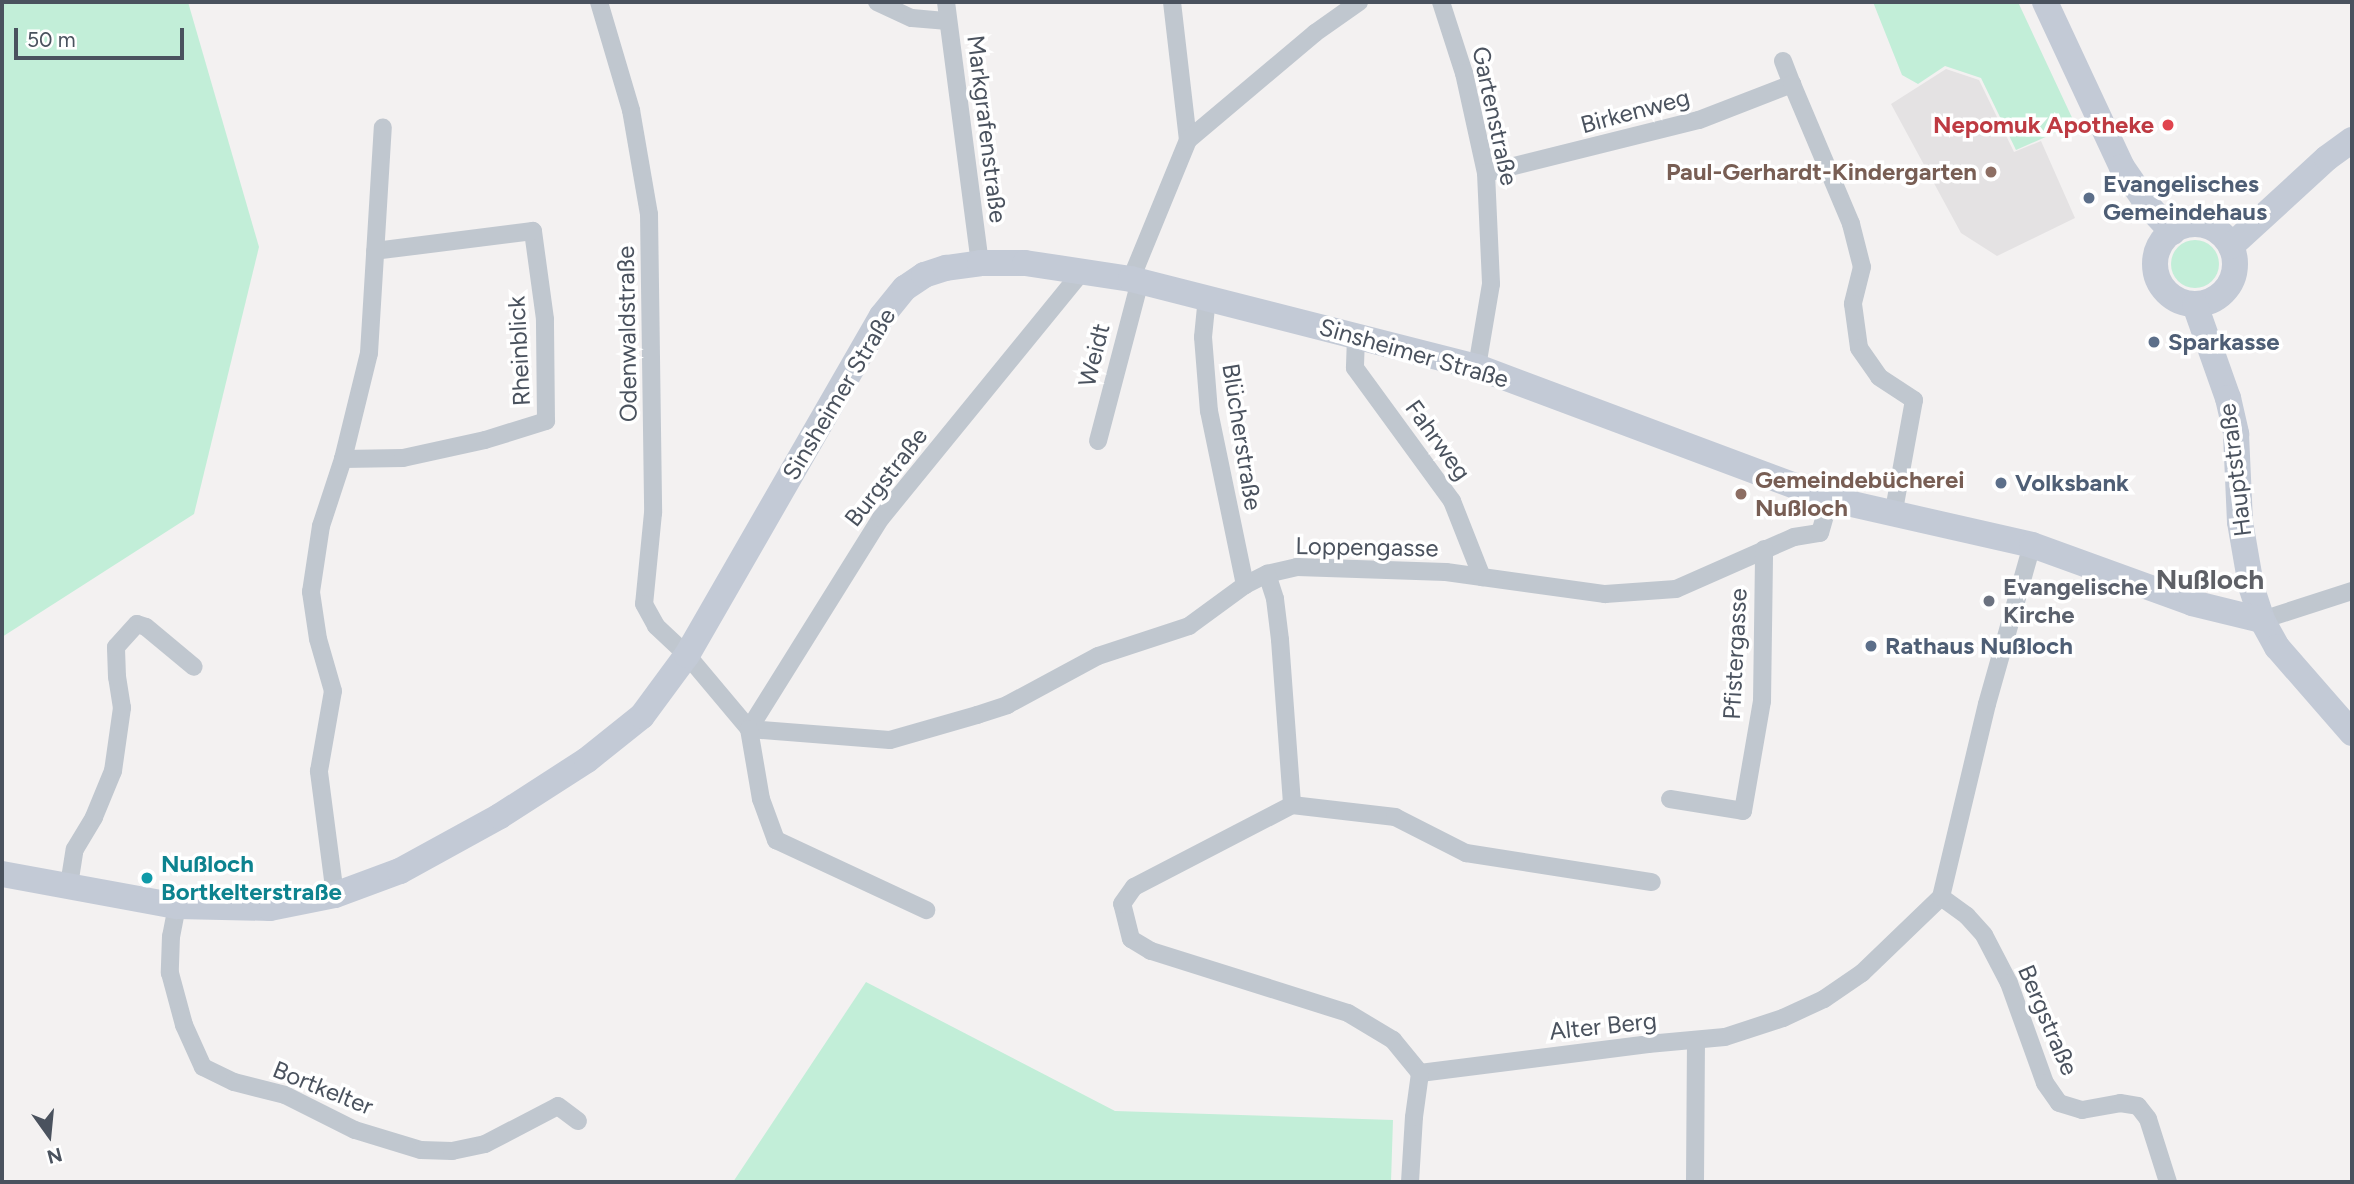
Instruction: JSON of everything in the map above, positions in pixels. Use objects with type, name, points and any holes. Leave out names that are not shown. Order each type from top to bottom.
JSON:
[{"type":"street","name":"Odenwaldstraße","points":[[599,2],[631,110],[649,214],[653,513],[644,604],[656,626],[687,655]]},
{"type":"street","points":[[877,2],[912,18],[948,21]]},
{"type":"street","name":"Markgrafenstraße","points":[[946,2],[979,263]]},
{"type":"street","points":[[1136,280],[1188,141],[1172,2]]},
{"type":"street","points":[[1188,141],[1315,33],[1359,2]]},
{"type":"street","name":"Gartenstraße","points":[[1441,2],[1464,73],[1486,173],[1491,284],[1477,367]]},
{"type":"street","points":[[2045,2],[2122,167],[2150,208],[2172,232]]},
{"type":"street","points":[[1783,61],[1851,224],[1862,267],[1853,304],[1859,348],[1879,377],[1914,400],[1893,515]]},
{"type":"street","name":"Birkenweg","points":[[1486,173],[1699,120],[1792,84]]},
{"type":"street","points":[[335,895],[319,771],[333,691],[318,639],[311,592],[321,526],[343,459],[369,353],[383,127]]},
{"type":"street","points":[[2231,246],[2327,158],[2352,140]]},
{"type":"street","points":[[2193,224],[2205,225],[2224,237],[2231,246],[2235,269],[2227,290],[2217,298],[2195,305],[2172,298],[2157,278],[2156,252],[2172,232],[2193,224]]},
{"type":"street","name":"Rheinblick","points":[[343,459],[403,458],[485,440],[546,421],[545,319],[533,231],[375,251]]},
{"type":"street","name":"Sinsheimer Straße","points":[[2,874],[177,906],[270,908],[335,895],[400,871],[500,816],[587,760],[642,716],[687,655],[882,316],[905,288],[924,275],[979,263],[1025,262],[1136,280],[1477,367],[1830,499],[2032,545],[2192,603],[2262,620]]},
{"type":"street","name":"Burgstraße","points":[[749,729],[881,518],[1083,270]]},
{"type":"street","name":"Weidt","points":[[1098,441],[1136,280]]},
{"type":"street","name":"Blücherstraße","points":[[1207,297],[1203,337],[1209,411],[1245,585]]},
{"type":"street","name":"Hauptstraße","points":[[2195,305],[2228,398],[2236,434],[2240,522],[2251,586],[2262,620],[2277,647],[2352,733]]},
{"type":"street","name":"Fahrweg","points":[[1356,337],[1355,368],[1452,501],[1482,577]]},
{"type":"street","name":"Loppengasse","points":[[749,729],[890,740],[965,718],[1007,705],[1098,656],[1189,626],[1245,585],[1268,574],[1297,567],[1361,568],[1482,577],[1605,594],[1653,593],[1676,589],[1794,537],[1820,533],[1830,499]]},
{"type":"street","points":[[1941,897],[1987,704],[2032,545]]},
{"type":"street","name":"Pfistergasse","points":[[1670,799],[1743,811],[1762,701],[1764,549]]},
{"type":"street","points":[[1268,574],[1275,599],[1280,640],[1292,805]]},
{"type":"street","points":[[2262,620],[2352,591]]},
{"type":"street","points":[[69,885],[75,849],[94,817],[113,771],[122,708],[117,677],[117,648],[137,624],[146,627],[194,667]]},
{"type":"street","points":[[687,655],[749,729],[761,799],[776,840],[926,910]]},
{"type":"street","points":[[1410,1182],[1413,1117],[1420,1073],[1393,1040],[1348,1013],[1151,951],[1131,939],[1122,904],[1134,887],[1292,805],[1395,817],[1466,853],[1652,881]]},
{"type":"street","name":"Alter Berg","points":[[1420,1073],[1648,1044],[1696,1042],[1744,1032],[1824,999],[1862,973],[1941,897]]},
{"type":"street","name":"Bergstraße","points":[[1941,897],[1967,916],[1983,935],[2008,984],[2045,1083],[2059,1103],[2082,1110],[2120,1103],[2138,1106],[2148,1119],[2168,1182]]},
{"type":"street","name":"Bortkelter","points":[[177,906],[171,936],[170,973],[184,1025],[203,1067],[234,1082],[285,1094],[355,1130],[421,1150],[452,1151],[485,1144],[558,1106],[578,1121]]},
{"type":"street","points":[[1695,1182],[1696,1042]]},
{"type":"shaded area","name":"Paul-Gerhardt-Kindergarten","points":[[1946,69],[1979,80],[2014,152],[2041,141],[2075,218],[1997,256],[1961,233],[1891,104]]},
{"type":"green space","points":[[2,2],[188,2],[259,247],[194,514],[2,637]]},
{"type":"green space","points":[[1873,2],[2018,2],[2075,124],[2016,150],[1981,78],[1945,66],[1918,84],[1902,75]]},
{"type":"green space","points":[[2195,240],[2212,247],[2219,264],[2212,281],[2195,288],[2178,281],[2171,264],[2178,247]]},
{"type":"green space","points":[[866,982],[1115,1111],[1393,1120],[1391,1182],[733,1182]]},
{"type":"place","name":"Nepomuk Apotheke","points":[[2168,125]]},
{"type":"place","name":"Paul-Gerhardt-Kindergarten","points":[[1991,172]]},
{"type":"place","name":"Evangelisches Gemeindehaus","points":[[2089,198]]},
{"type":"place","name":"Sparkasse","points":[[2154,342]]},
{"type":"place","name":"Volksbank","points":[[2001,483]]},
{"type":"place","name":"Gemeindebücherei Nußloch","points":[[1741,494]]},
{"type":"place","name":"Evangelische Kirche","points":[[1989,601]]},
{"type":"place","name":"Rathaus Nußloch","points":[[1871,646]]},
{"type":"place","name":"Nußloch Bortkelterstraße","points":[[147,878]]},
{"type":"district","name":"Nußloch","points":[[2210,579]]}]
